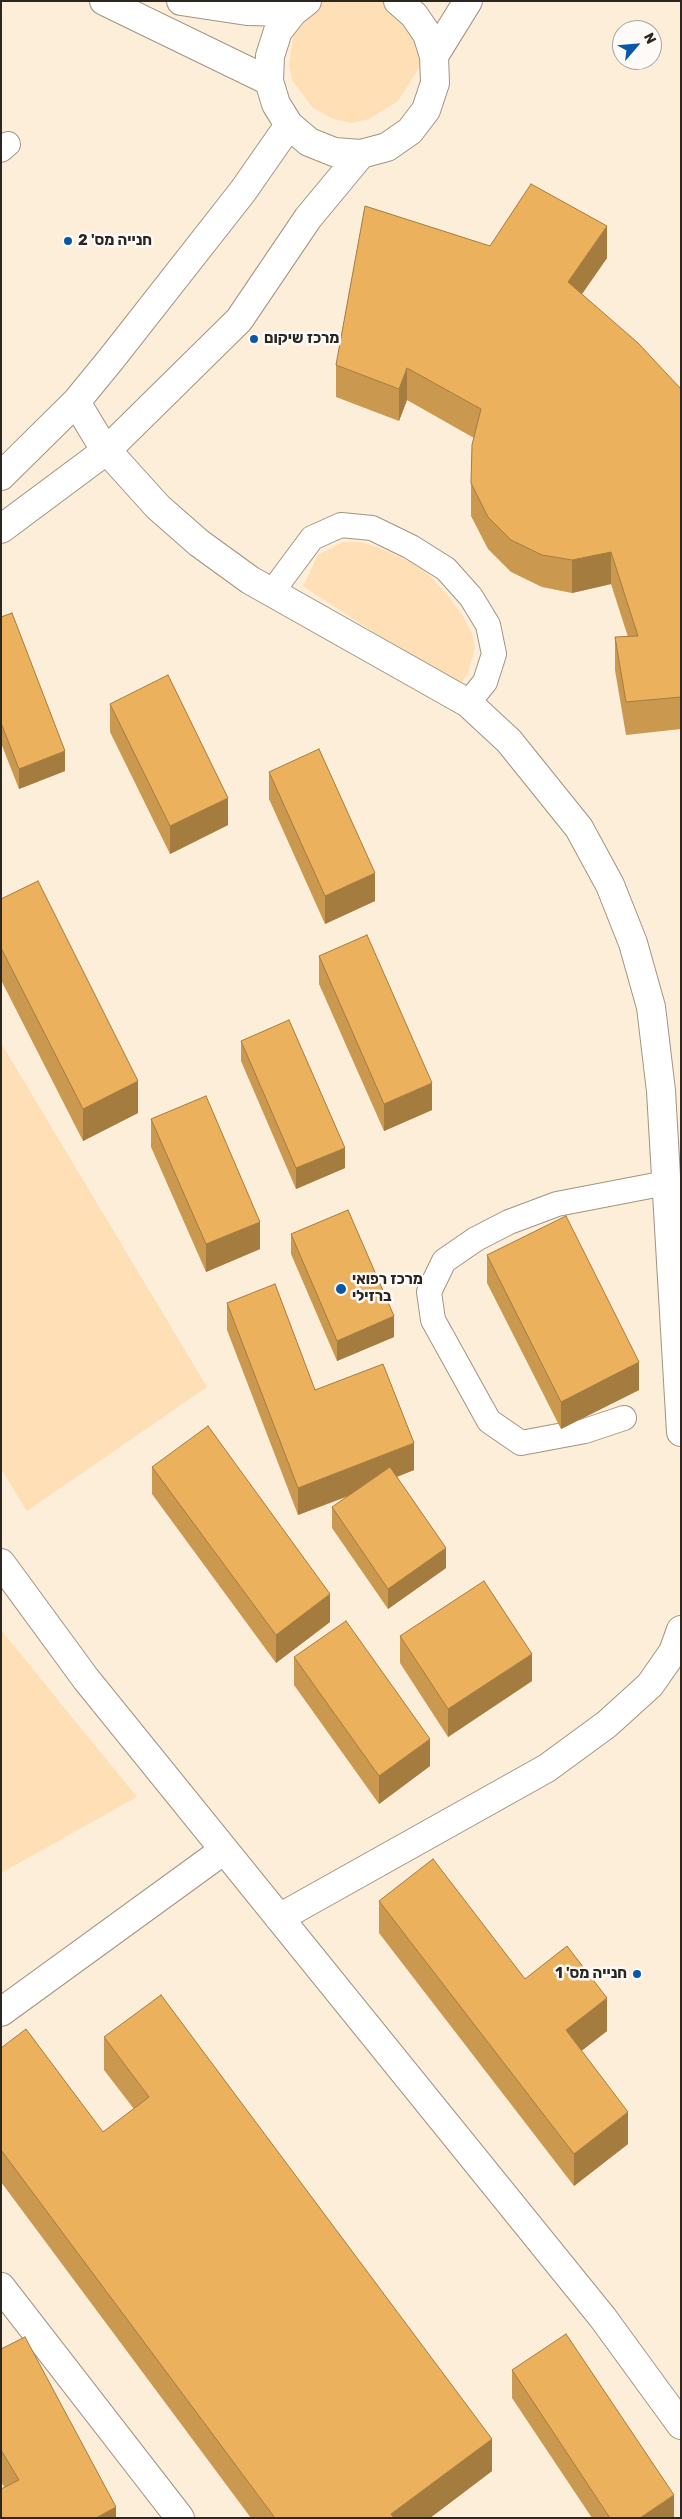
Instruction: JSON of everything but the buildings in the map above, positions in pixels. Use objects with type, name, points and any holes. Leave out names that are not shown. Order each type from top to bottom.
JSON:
[{"type":"street","points":[[104,1],[269,81]]},
{"type":"street","points":[[181,1],[247,11],[300,6]]},
{"type":"street","points":[[300,6],[278,32],[270,56],[269,81],[276,104],[289,125],[309,142],[334,152],[360,154],[387,147],[410,131],[426,110],[435,83],[434,56],[423,28],[414,15],[398,1]]},
{"type":"street","points":[[434,56],[468,1]]},
{"type":"street","points":[[1,476],[76,402],[200,248],[289,125]]},
{"type":"street","points":[[1,529],[107,450],[239,320],[308,218],[360,154]]},
{"type":"street","points":[[76,402],[107,450],[158,507],[199,543],[250,580],[468,703],[509,741],[545,783],[579,828],[610,885],[633,943],[651,1007],[661,1091],[681,1432]]},
{"type":"street","points":[[1,1563],[86,1679],[603,2318],[681,2425]]},
{"type":"street","points":[[279,1918],[547,1768],[607,1724],[650,1686],[673,1652],[681,1630]]},
{"type":"street","points":[[1,2012],[224,1850]]},
{"type":"street","points":[[1,2287],[180,2518]]},
{"type":"lane","points":[[272,592],[312,538],[341,525],[372,528],[411,547],[446,569],[470,598],[488,625],[494,654],[486,682],[468,703]]},
{"type":"lane","points":[[624,1418],[585,1431],[521,1443],[489,1421],[433,1320],[429,1292],[444,1261],[476,1239],[509,1222],[557,1204],[666,1183]]},
{"type":"shaded area","name":"מרכז רפואי ברזילי","points":[[1,1],[681,1],[681,2518],[1,2518]]},
{"type":"shaded area","points":[[318,1],[393,1],[410,18],[422,63],[398,101],[369,119],[351,123],[333,119],[313,108],[292,80],[289,65],[293,37],[298,22]]},
{"type":"shaded area","points":[[343,542],[360,542],[377,547],[411,562],[428,574],[448,596],[463,616],[472,634],[475,648],[468,674],[458,687],[303,586],[318,555]]},
{"type":"shaded area","points":[[1,1043],[207,1387],[27,1511],[1,1469]]},
{"type":"shaded area","points":[[1,1630],[137,1797],[1,1873]]},
{"type":"place","name":"חנייה מס' 2","points":[[68,241]]},
{"type":"place","name":"מרכז שיקום","points":[[254,339]]},
{"type":"place","name":"מרכז רפואי ברזילי","points":[[341,1289]]},
{"type":"place","name":"חנייה מס' 1","points":[[637,1974]]}]
